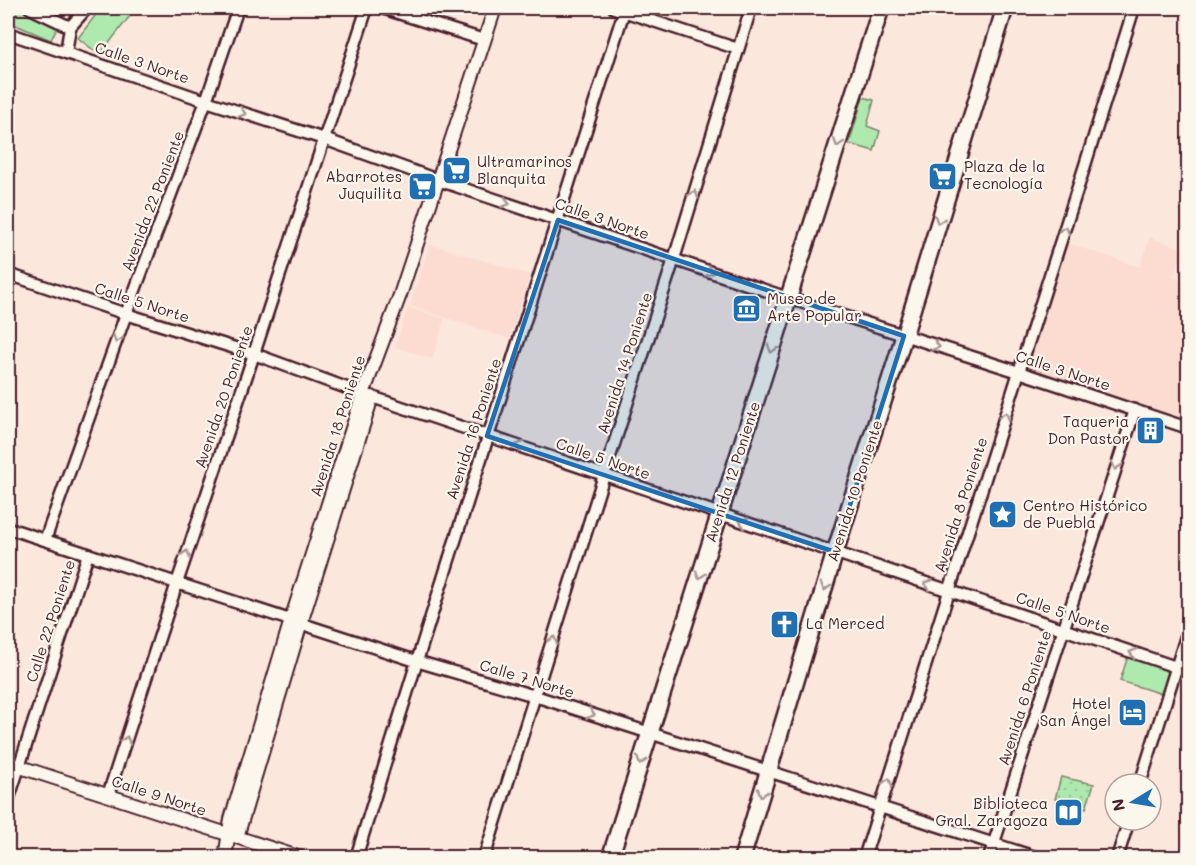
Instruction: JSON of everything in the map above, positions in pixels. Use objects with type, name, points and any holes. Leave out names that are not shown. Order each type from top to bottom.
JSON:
[{"type":"main road","name":"Avenida 12 Poniente","points":[[610,858],[881,8]]},
{"type":"main road","name":"Avenida 10 Poniente","points":[[742,858],[1005,8]]},
{"type":"street","points":[[8,12],[10,8]]},
{"type":"street","points":[[30,8],[70,27]]},
{"type":"street","points":[[66,53],[70,27],[87,8]]},
{"type":"street","name":"Avenida 22 Poniente","points":[[45,540],[238,8]]},
{"type":"street","name":"Avenida 20 Poniente","points":[[108,795],[367,8]]},
{"type":"street","points":[[382,8],[484,40]]},
{"type":"street","name":"Avenida 18 Poniente","points":[[225,858],[233,836],[231,819],[243,797],[400,295],[495,8]]},
{"type":"street","name":"Avenida 14 Poniente","points":[[484,858],[751,8]]},
{"type":"street","name":"Avenida 8 Poniente","points":[[864,858],[1134,8]]},
{"type":"street","points":[[621,9],[738,50]]},
{"type":"street","name":"Avenida 16 Poniente","points":[[356,858],[416,661],[558,220],[621,9]]},
{"type":"street","name":"Calle 3 Norte","points":[[8,33],[788,298],[1188,428]]},
{"type":"street","name":"Calle 5 Norte","points":[[8,274],[254,354],[368,396],[1188,671]]},
{"type":"street","name":"Avenida 6 Poniente","points":[[989,858],[1134,410]]},
{"type":"street","name":"Calle 7 Norte","points":[[8,528],[416,661],[535,696],[1038,858]]},
{"type":"street","name":"Calle 22 Poniente","points":[[8,801],[13,765],[88,554]]},
{"type":"street","points":[[1144,772],[1188,630]]},
{"type":"street","name":"Calle 9 Norte","points":[[13,765],[301,858]]},
{"type":"street","points":[[1117,858],[1125,832]]},
{"type":"highlighted area","points":[[558,220],[904,336],[835,552],[487,436]]},
{"type":"shaded area","points":[[1150,237],[1183,249],[1173,277],[1188,283],[1188,316],[1185,325],[1188,327],[1188,423],[1026,370],[1067,243],[1140,267]]},
{"type":"shaded area","points":[[430,244],[530,275],[509,339],[410,306]]},
{"type":"shaded area","points":[[408,307],[445,319],[432,359],[395,347]]},
{"type":"green space","points":[[18,8],[58,25],[51,40],[11,23]]},
{"type":"green space","points":[[101,8],[136,8],[100,55],[78,38]]},
{"type":"green space","points":[[863,97],[874,100],[867,126],[880,131],[874,151],[849,144]]},
{"type":"green space","points":[[1129,653],[1170,666],[1162,694],[1120,681]]},
{"type":"green space","points":[[1061,777],[1094,784],[1086,808],[1055,799]]},
{"type":"place","name":"Ultramarinos Blanquita","points":[[456,171]]},
{"type":"place","name":"Plaza de la Tecnología","points":[[943,176]]},
{"type":"place","name":"Abarrotes Juquilita","points":[[423,186]]},
{"type":"place","name":"Museo de Arte Popular","points":[[746,308]]},
{"type":"place","name":"Taqueria Don Pastor","points":[[1150,431]]},
{"type":"place","name":"Centro Histórico de Puebla","points":[[1002,515]]},
{"type":"place","name":"La Merced","points":[[785,624]]},
{"type":"place","name":"Hotel San Ángel","points":[[1132,713]]},
{"type":"place","name":"Biblioteca Gral. Zaragoza","points":[[1069,813]]}]
